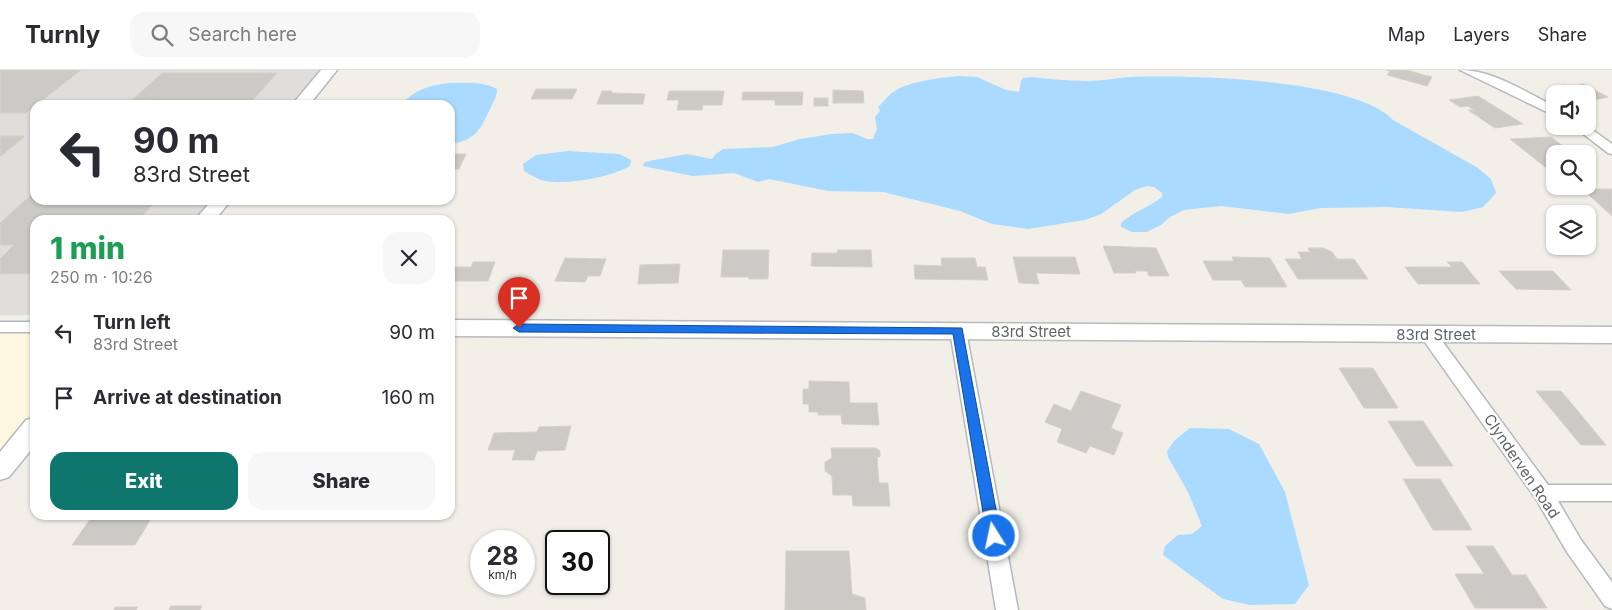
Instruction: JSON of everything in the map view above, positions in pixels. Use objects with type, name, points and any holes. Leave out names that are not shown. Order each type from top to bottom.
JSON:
[{"type":"street","points":[[304,100],[329,70]]},
{"type":"street","points":[[1466,70],[1511,89],[1546,107]]},
{"type":"street","points":[[1591,135],[1612,150]]},
{"type":"street","points":[[210,215],[218,205]]},
{"type":"street","points":[[0,327],[30,327]]},
{"type":"street","name":"83rd Street","points":[[455,328],[1612,335]]},
{"type":"street","points":[[958,330],[1007,610]]},
{"type":"street","name":"Clynderven Road","points":[[1428,334],[1543,493],[1574,546],[1612,600]]},
{"type":"street","points":[[0,470],[30,433]]},
{"type":"street","points":[[1543,493],[1612,493]]},
{"type":"shaded area","points":[[0,70],[324,70],[298,100],[30,100],[30,205],[209,205],[200,215],[30,215],[30,315],[0,315]]},
{"type":"shaded area","points":[[0,333],[30,333],[30,417],[0,453]]},
{"type":"water","points":[[958,76],[977,77],[1006,90],[1019,92],[1023,78],[1030,77],[1098,81],[1130,77],[1190,77],[1268,82],[1308,87],[1343,95],[1373,106],[1393,120],[1478,168],[1491,179],[1496,193],[1483,207],[1462,212],[1387,207],[1320,208],[1289,214],[1221,206],[1184,210],[1147,232],[1132,232],[1121,227],[1121,223],[1126,219],[1162,197],[1162,193],[1154,187],[1147,186],[1135,190],[1101,214],[1085,220],[1028,229],[992,224],[960,211],[883,192],[828,191],[769,179],[758,182],[734,173],[693,176],[643,166],[644,163],[649,161],[687,154],[712,159],[723,149],[773,147],[800,139],[832,134],[853,133],[867,139],[873,139],[877,129],[875,117],[880,111],[878,107],[893,92],[917,82]]},
{"type":"water","points":[[467,83],[491,86],[497,89],[484,121],[472,137],[455,143],[455,100],[406,100],[422,89],[435,85]]},
{"type":"water","points":[[568,151],[619,154],[631,160],[630,166],[601,177],[565,182],[545,181],[524,171],[523,164],[536,155]]},
{"type":"water","points":[[1190,428],[1229,429],[1259,444],[1285,492],[1309,585],[1295,604],[1250,605],[1223,599],[1163,555],[1165,546],[1178,535],[1192,534],[1202,526],[1188,492],[1168,457],[1167,451],[1175,440]]},
{"type":"building","points":[[0,70],[81,70],[43,100],[30,100],[30,110],[26,113],[0,113]]},
{"type":"building","points":[[1386,70],[1406,70],[1432,77],[1427,86],[1387,75],[1390,71]]},
{"type":"building","points":[[162,73],[277,73],[253,100],[132,100]]},
{"type":"building","points":[[536,89],[577,89],[572,99],[531,99]]},
{"type":"building","points":[[833,90],[863,91],[864,103],[833,103]]},
{"type":"building","points":[[602,91],[645,94],[643,104],[597,104]]},
{"type":"building","points":[[669,91],[724,91],[722,105],[703,105],[702,110],[677,110],[679,100],[667,100]]},
{"type":"building","points":[[1596,91],[1608,97],[1596,100]]},
{"type":"building","points":[[743,92],[803,92],[802,105],[775,105],[775,100],[742,100]]},
{"type":"building","points":[[1478,96],[1523,124],[1495,128],[1468,110],[1474,110],[1468,106],[1460,107],[1449,100]]},
{"type":"building","points":[[814,98],[828,98],[828,106],[814,106]]},
{"type":"building","points":[[0,136],[25,136],[0,157]]},
{"type":"building","points":[[1551,137],[1561,145],[1546,145],[1546,168],[1510,139]]},
{"type":"building","points":[[455,154],[466,154],[459,169],[455,169]]},
{"type":"building","points":[[1596,189],[1612,189],[1612,216],[1589,195],[1596,195]]},
{"type":"building","points":[[30,196],[30,205],[152,205],[143,215],[30,215],[30,274],[0,274],[0,259],[14,245],[0,245],[0,223]]},
{"type":"building","points":[[1103,246],[1156,248],[1169,276],[1149,276],[1147,271],[1114,273]]},
{"type":"building","points":[[1308,248],[1323,248],[1332,252],[1337,259],[1354,259],[1368,279],[1298,279],[1285,259],[1302,259],[1298,252],[1310,252]]},
{"type":"building","points":[[723,250],[769,250],[768,279],[721,277]]},
{"type":"building","points":[[837,250],[871,250],[872,267],[811,266],[812,253],[838,253]]},
{"type":"building","points":[[1013,257],[1075,257],[1080,274],[1036,273],[1039,284],[1019,283]]},
{"type":"building","points":[[1232,257],[1270,258],[1287,287],[1245,287],[1241,280],[1213,280],[1203,261],[1234,261]]},
{"type":"building","points":[[565,258],[606,259],[600,276],[588,276],[585,282],[555,281]]},
{"type":"building","points":[[941,258],[975,258],[977,267],[985,267],[988,280],[915,279],[914,265],[942,266]]},
{"type":"building","points":[[473,262],[495,262],[488,281],[455,281],[455,267],[471,267]]},
{"type":"building","points":[[1447,262],[1462,262],[1480,284],[1418,284],[1405,267],[1452,267]]},
{"type":"building","points":[[680,264],[678,283],[638,284],[640,265]]},
{"type":"building","points":[[1499,271],[1553,271],[1571,290],[1516,289]]},
{"type":"building","points":[[1339,368],[1373,368],[1398,408],[1364,408]]},
{"type":"building","points":[[809,381],[849,382],[850,403],[877,403],[879,425],[842,424],[841,415],[818,415],[818,412],[809,412],[809,404],[803,404],[803,389],[809,389]]},
{"type":"building","points":[[1081,391],[1121,405],[1111,428],[1123,433],[1114,455],[1090,446],[1086,453],[1057,442],[1062,429],[1045,422],[1054,404],[1071,411]]},
{"type":"building","points":[[1536,391],[1561,391],[1606,445],[1581,445]]},
{"type":"building","points":[[1388,421],[1423,421],[1453,466],[1416,466]]},
{"type":"building","points":[[571,426],[565,450],[537,451],[534,460],[512,460],[515,450],[488,450],[494,433],[537,432],[539,427]]},
{"type":"building","points":[[831,448],[876,448],[880,451],[880,456],[877,458],[879,483],[888,483],[890,506],[853,506],[852,495],[833,495],[832,476],[825,471],[825,462],[832,458]]},
{"type":"building","points":[[1403,479],[1440,479],[1472,530],[1433,530]]},
{"type":"building","points":[[90,520],[150,520],[135,545],[72,545]]},
{"type":"building","points":[[1466,546],[1493,546],[1512,575],[1526,575],[1547,608],[1475,608],[1455,574],[1484,574]]},
{"type":"building","points":[[786,551],[849,551],[852,594],[865,598],[866,610],[785,610]]},
{"type":"building","points":[[171,606],[202,606],[200,610],[169,610]]},
{"type":"building","points":[[115,607],[138,607],[136,610],[114,610]]},
{"type":"route","points":[[519,328],[958,330],[994,536]]}]
